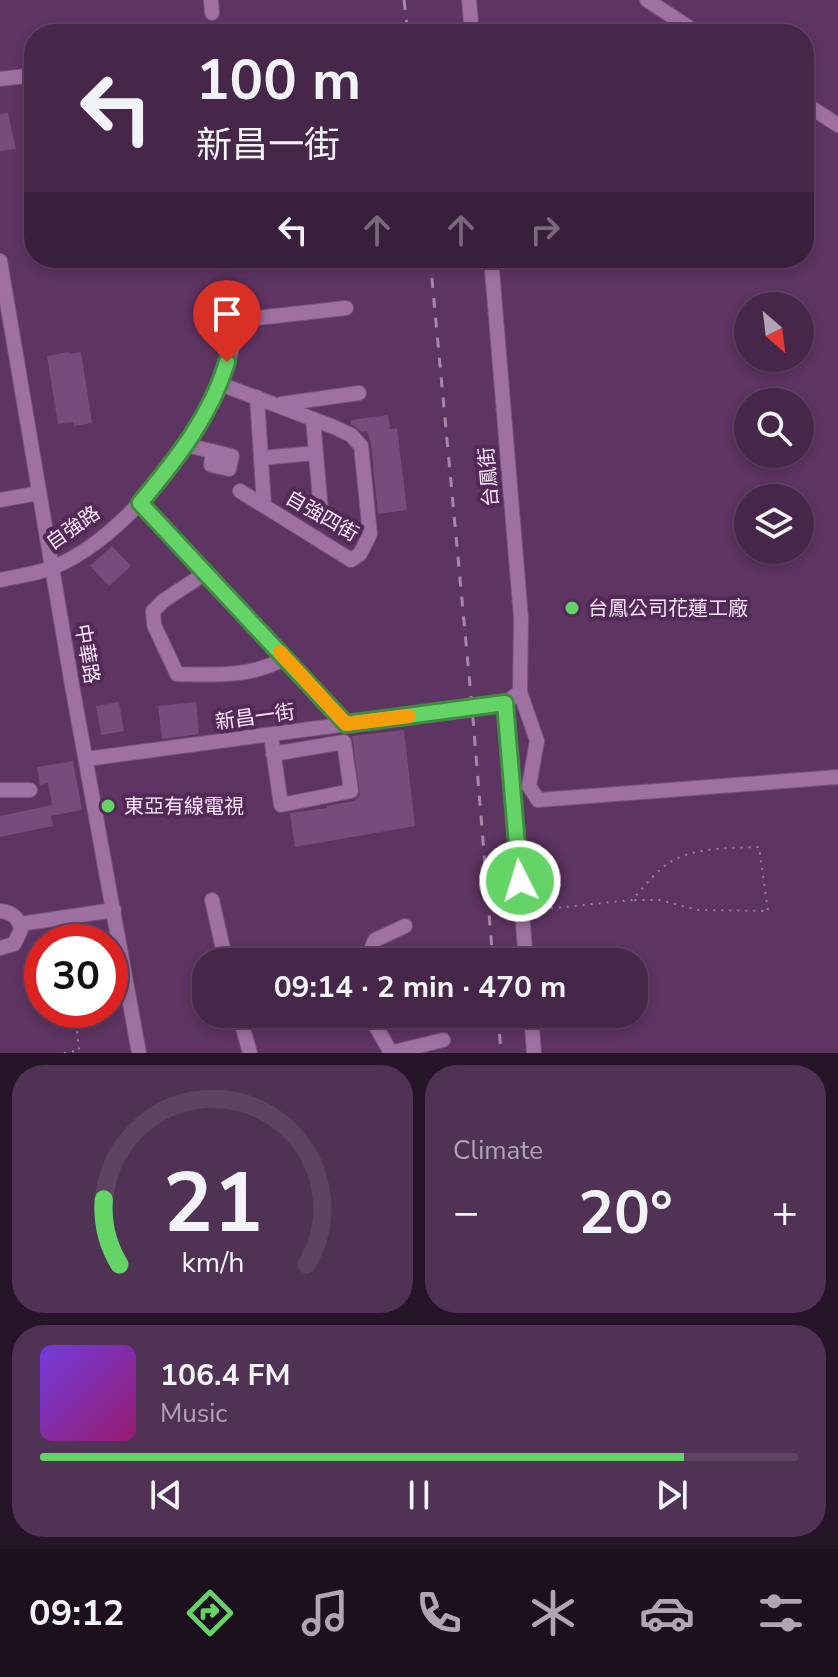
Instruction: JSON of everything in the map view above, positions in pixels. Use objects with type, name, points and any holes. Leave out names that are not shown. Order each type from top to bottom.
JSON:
[{"type":"street","points":[[469,0],[471,24]]},
{"type":"street","points":[[647,0],[684,24]]},
{"type":"street","points":[[0,79],[24,76]]},
{"type":"street","points":[[814,109],[838,125]]},
{"type":"street","name":"中華路","points":[[0,261],[51,568],[139,1053]]},
{"type":"street","name":"台鳳街","points":[[492,268],[521,618],[520,692],[537,741],[529,786],[538,800],[838,777]]},
{"type":"street","name":"自強路","points":[[0,580],[51,568],[74,557],[140,503],[186,445],[220,384],[240,320],[346,308]]},
{"type":"street","points":[[220,384],[313,419],[321,511]]},
{"type":"street","points":[[276,405],[359,393]]},
{"type":"street","name":"自強四街","points":[[257,397],[264,505]]},
{"type":"street","name":"自強四街","points":[[240,491],[351,560],[360,554],[370,534],[361,446],[351,435],[313,419]]},
{"type":"street","points":[[186,445],[213,451]]},
{"type":"street","points":[[262,458],[315,453]]},
{"type":"street","points":[[0,500],[39,493]]},
{"type":"street","points":[[140,503],[346,724]]},
{"type":"street","points":[[204,574],[153,611],[154,625],[177,674],[212,675],[267,669],[285,658]]},
{"type":"street","name":"新昌一街","points":[[86,759],[505,703],[520,692]]},
{"type":"street","points":[[505,703],[525,948]]},
{"type":"street","points":[[271,736],[273,754],[281,805],[351,791],[344,742],[273,754]]},
{"type":"street","points":[[0,790],[30,790]]},
{"type":"street","points":[[212,900],[223,948]]},
{"type":"street","points":[[20,924],[114,910]]},
{"type":"street","points":[[0,911],[10,913],[20,924],[16,942],[0,948]]},
{"type":"street","points":[[372,948],[375,940],[405,926]]},
{"type":"street","points":[[243,1028],[250,1053]]},
{"type":"street","points":[[377,1028],[390,1053],[443,1040]]},
{"type":"street","points":[[532,1028],[534,1053]]},
{"type":"path","points":[[522,911],[632,900],[660,900],[698,910],[768,911],[759,847],[718,849],[678,857],[659,871],[632,900]]},
{"type":"path","points":[[64,1053],[79,1050],[77,1028]]},
{"type":"building","points":[[8,113],[16,149],[0,151],[0,114]]},
{"type":"building","points":[[81,352],[92,423],[74,426],[73,422],[58,424],[47,356]]},
{"type":"building","points":[[388,415],[390,429],[397,428],[407,510],[378,514],[371,444],[367,431],[362,432],[351,424],[351,420]]},
{"type":"building","points":[[112,546],[131,566],[109,586],[90,566]]},
{"type":"building","points":[[119,702],[124,731],[101,735],[96,706]]},
{"type":"building","points":[[196,702],[199,734],[162,739],[158,706]]},
{"type":"building","points":[[404,730],[415,826],[295,847],[290,813],[327,808],[354,801],[360,795],[352,736]]},
{"type":"building","points":[[73,761],[82,810],[51,816],[53,826],[0,837],[0,816],[52,805],[48,783],[40,785],[37,767]]},
{"type":"railway","points":[[404,0],[407,24]]},
{"type":"railway","points":[[431,268],[492,948]]},
{"type":"railway","points":[[499,1028],[501,1053]]},
{"type":"slow traffic","points":[[280,652],[346,724],[409,716]]},
{"type":"place","name":"台鳳公司花蓮工廠","points":[[572,608]]},
{"type":"place","name":"東亞有線電視","points":[[108,806]]},
{"type":"route","points":[[227,362],[220,384],[186,445],[140,503],[346,724],[505,703],[520,881]]}]
